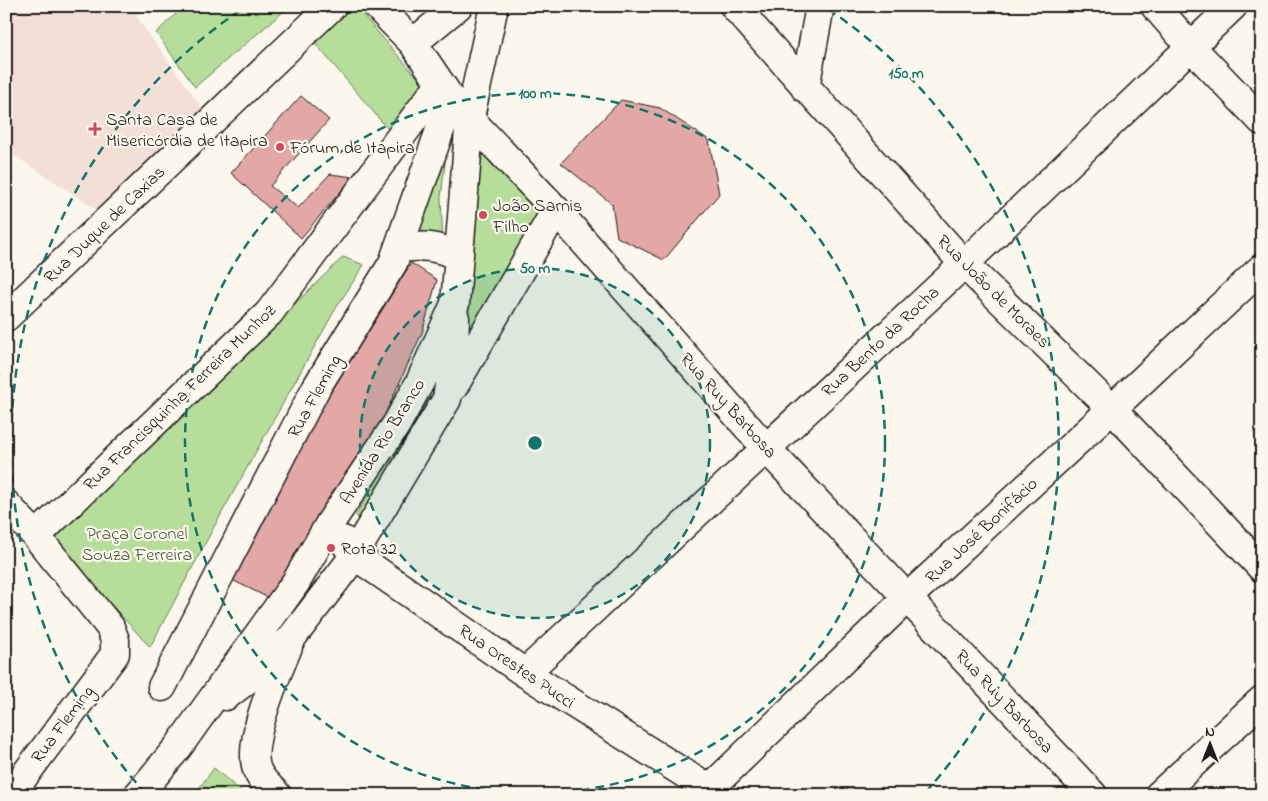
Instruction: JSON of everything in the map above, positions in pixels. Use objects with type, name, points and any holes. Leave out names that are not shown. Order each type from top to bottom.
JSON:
[{"type":"street","name":"Rua Duque de Caxias","points":[[6,317],[332,6]]},
{"type":"street","name":"Rua Ruy Barbosa","points":[[377,6],[413,43],[454,100],[556,210],[766,448],[1093,795]]},
{"type":"street","points":[[413,43],[458,6]]},
{"type":"street","name":"Avenida Rio Branco","points":[[138,795],[178,747],[296,582],[330,523],[396,425],[420,382],[455,304],[459,256],[454,100],[494,6]]},
{"type":"street","name":"Rua João de Moraes","points":[[734,6],[805,88],[964,264],[1112,409],[1262,568]]},
{"type":"street","points":[[805,88],[820,6]]},
{"type":"street","points":[[1155,6],[1190,46],[1262,121]]},
{"type":"street","name":"Rua Bento da Rocha","points":[[525,673],[964,264],[1233,6]]},
{"type":"street","name":"Rua Fleming","points":[[162,687],[316,388],[393,263],[454,100]]},
{"type":"street","name":"Rua Francisquinha Ferreira Munhoz","points":[[36,536],[269,312],[454,100]]},
{"type":"street","points":[[200,717],[252,676],[290,640],[349,564],[556,210]]},
{"type":"street","points":[[398,248],[425,245],[440,248],[459,256]]},
{"type":"street","name":"Rua José Bonifácio","points":[[709,793],[908,597],[1262,268]]},
{"type":"street","points":[[447,398],[454,351],[455,304]]},
{"type":"street","points":[[6,504],[36,536]]},
{"type":"street","name":"Rua Orestes Pucci","points":[[330,523],[354,555],[525,673],[709,793]]},
{"type":"street","name":"Rua Fleming","points":[[10,795],[115,654],[116,640],[110,626],[36,536]]},
{"type":"street","points":[[277,795],[258,774],[254,750],[266,699],[290,640]]},
{"type":"street","points":[[1159,795],[1262,700]]},
{"type":"shaded area","name":"Santa Casa de Misericórdia de Itapira","points":[[6,6],[146,6],[136,16],[203,109],[104,214],[6,150]]},
{"type":"green space","points":[[184,6],[290,6],[195,87],[156,33]]},
{"type":"green space","points":[[350,6],[355,6],[429,91],[392,134],[315,43]]},
{"type":"green space","points":[[473,129],[548,211],[455,379]]},
{"type":"green space","points":[[447,146],[441,197],[443,248],[407,240]]},
{"type":"green space","name":"Praça Coronel Souza Ferreira","points":[[343,257],[364,265],[336,308],[214,527],[150,647],[52,540]]},
{"type":"green space","points":[[437,396],[361,523],[356,515],[425,399]]},
{"type":"green space","points":[[214,768],[245,795],[194,795]]},
{"type":"building","name":"Fórum de Itapira","points":[[301,96],[329,120],[270,186],[298,208],[330,174],[353,177],[301,238],[231,173]]},
{"type":"building","points":[[621,100],[660,108],[709,140],[719,194],[664,260],[617,237],[612,204],[561,163]]},
{"type":"building","points":[[411,263],[437,280],[422,333],[383,419],[343,478],[311,548],[277,602],[224,576],[303,437]]},
{"type":"place","name":"Santa Casa de Misericórdia de Itapira","points":[[95,129]]},
{"type":"place","name":"Fórum de Itapira","points":[[280,147]]},
{"type":"place","name":"João Sarnis Filho","points":[[483,215]]},
{"type":"place","name":"Rota 32","points":[[331,548]]}]
